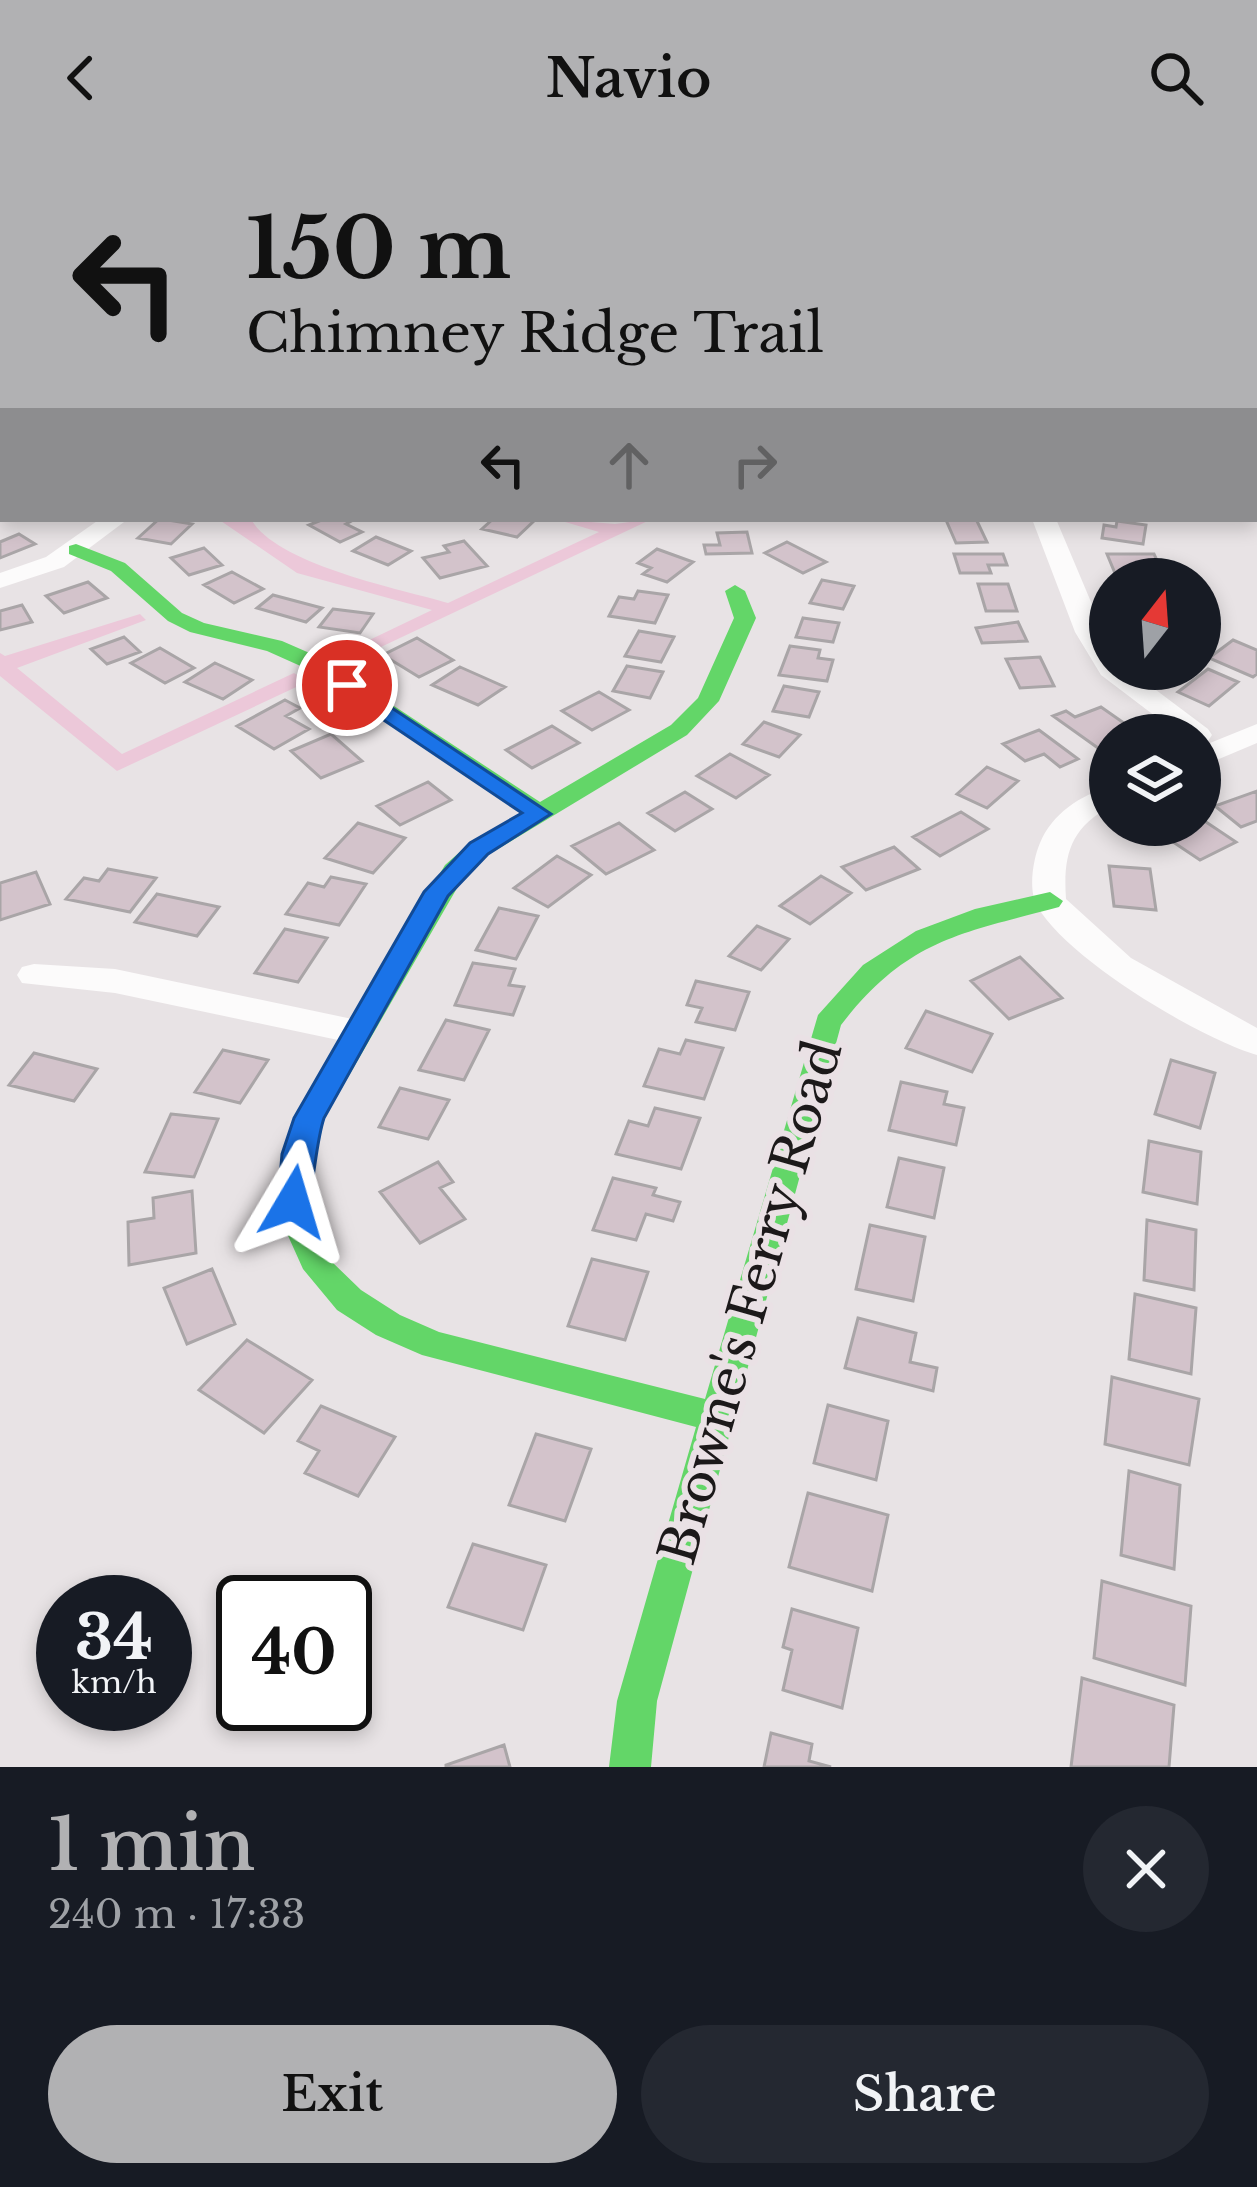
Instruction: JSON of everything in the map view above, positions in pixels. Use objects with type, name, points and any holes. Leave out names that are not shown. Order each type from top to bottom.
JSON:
[{"type":"street","points":[[0,581],[76,550],[112,522]]},
{"type":"street","points":[[1045,522],[1089,634]]},
{"type":"street","points":[[76,550],[118,567],[175,617],[197,628],[274,646],[313,662],[539,814]]},
{"type":"street","points":[[716,1417],[420,1342],[381,1323],[328,1280],[300,1232],[293,1202],[297,1154],[309,1118],[454,871],[479,848],[656,746],[699,714],[721,678],[745,618],[735,591]]},
{"type":"street","points":[[1136,690],[1166,714]]},
{"type":"street","points":[[1221,741],[1257,732]]},
{"type":"street","points":[[1089,809],[1061,827],[1050,850],[1050,902],[1116,966],[1257,1042]]},
{"type":"street","name":"Browne's Ferry Road","points":[[630,1767],[637,1702],[828,1022],[838,1004],[890,954],[948,922],[995,908],[1050,902]]},
{"type":"street","points":[[34,975],[115,981],[357,1032]]},
{"type":"shaded area","points":[[222,522],[253,522],[264,535],[311,562],[448,603],[599,532],[565,522],[646,522],[347,663],[336,656],[432,610],[297,573]]},
{"type":"shaded area","points":[[140,614],[146,620],[17,668],[122,754],[294,673],[307,682],[117,771],[0,676],[0,653],[5,656]]},
{"type":"building","points":[[156,522],[192,524],[171,544],[138,538]]},
{"type":"building","points":[[350,522],[346,524],[362,532],[340,542],[309,525]]},
{"type":"building","points":[[490,522],[533,522],[517,537],[482,529]]},
{"type":"building","points":[[947,522],[977,522],[987,542],[956,543]]},
{"type":"building","points":[[1117,522],[1146,525],[1143,544],[1102,538],[1104,525],[1116,527]]},
{"type":"building","points":[[747,532],[752,553],[706,554],[704,545],[720,545],[717,533]]},
{"type":"building","points":[[19,534],[35,544],[0,558],[0,542]]},
{"type":"building","points":[[376,537],[411,551],[388,565],[353,551]]},
{"type":"building","points":[[464,541],[487,566],[440,578],[423,558],[449,552],[444,546]]},
{"type":"building","points":[[787,542],[826,562],[803,573],[765,553]]},
{"type":"building","points":[[204,548],[222,565],[189,575],[171,558]]},
{"type":"building","points":[[657,549],[693,562],[667,582],[643,574],[651,568],[638,563]]},
{"type":"building","points":[[954,554],[1003,554],[1007,565],[988,565],[991,573],[960,573]]},
{"type":"building","points":[[1107,554],[1154,554],[1156,558],[1109,558]]},
{"type":"building","points":[[232,572],[263,589],[234,603],[204,585]]},
{"type":"building","points":[[822,580],[854,586],[843,609],[810,603]]},
{"type":"building","points":[[88,582],[107,598],[64,613],[46,596]]},
{"type":"building","points":[[978,584],[1008,584],[1017,611],[986,611]]},
{"type":"building","points":[[638,591],[668,595],[655,623],[609,616],[619,597],[634,599]]},
{"type":"building","points":[[273,595],[322,608],[306,622],[257,608]]},
{"type":"building","points":[[22,605],[32,622],[0,630],[0,611]]},
{"type":"building","points":[[333,609],[373,614],[360,633],[319,627]]},
{"type":"building","points":[[803,618],[839,623],[833,642],[796,637]]},
{"type":"building","points":[[1018,622],[1027,641],[982,643],[976,628]]},
{"type":"building","points":[[639,631],[674,637],[661,662],[625,656]]},
{"type":"building","points":[[124,637],[140,652],[107,664],[91,649]]},
{"type":"building","points":[[417,638],[453,660],[419,677],[383,655]]},
{"type":"building","points":[[1233,640],[1257,650],[1257,674],[1253,677],[1221,663],[1221,649]]},
{"type":"building","points":[[790,646],[820,650],[818,658],[833,660],[827,681],[779,675]]},
{"type":"building","points":[[160,648],[194,668],[165,683],[131,663]]},
{"type":"building","points":[[1040,657],[1054,686],[1020,688],[1006,659]]},
{"type":"building","points":[[215,663],[252,680],[223,699],[185,682]]},
{"type":"building","points":[[627,666],[663,672],[650,698],[613,691]]},
{"type":"building","points":[[460,667],[505,687],[478,705],[432,685]]},
{"type":"building","points":[[1221,675],[1238,682],[1209,706],[1178,692],[1221,690]]},
{"type":"building","points":[[784,686],[819,692],[809,717],[773,711]]},
{"type":"building","points":[[599,692],[629,710],[592,730],[562,711]]},
{"type":"building","points":[[285,700],[300,708],[286,716],[309,729],[274,749],[237,726]]},
{"type":"building","points":[[1101,707],[1111,714],[1089,714],[1089,742],[1053,716],[1066,711],[1075,717]]},
{"type":"building","points":[[764,722],[800,735],[779,757],[743,744]]},
{"type":"building","points":[[552,726],[579,743],[532,768],[506,750]]},
{"type":"building","points":[[1039,730],[1078,759],[1060,767],[1044,754],[1025,761],[1003,744]]},
{"type":"building","points":[[331,734],[362,761],[321,778],[291,751]]},
{"type":"building","points":[[730,754],[769,775],[736,798],[697,776]]},
{"type":"building","points":[[987,767],[1018,781],[987,808],[957,794]]},
{"type":"building","points":[[428,782],[451,800],[400,825],[377,806]]},
{"type":"building","points":[[1257,791],[1257,821],[1241,827],[1221,811],[1221,804]]},
{"type":"building","points":[[685,792],[712,809],[675,831],[648,813]]},
{"type":"building","points":[[961,812],[988,829],[940,856],[913,837]]},
{"type":"building","points":[[358,823],[405,838],[373,873],[325,858]]},
{"type":"building","points":[[619,823],[654,850],[606,874],[572,846]]},
{"type":"building","points":[[1221,832],[1236,842],[1200,860],[1179,846],[1221,846]]},
{"type":"building","points":[[894,847],[919,869],[866,890],[842,867]]},
{"type":"building","points":[[557,856],[591,875],[548,907],[514,888]]},
{"type":"building","points":[[1109,866],[1150,869],[1156,910],[1114,906]]},
{"type":"building","points":[[108,869],[156,878],[130,912],[66,899],[84,878],[99,881]]},
{"type":"building","points":[[36,872],[50,904],[0,920],[0,883]]},
{"type":"building","points":[[821,876],[851,893],[810,924],[780,906]]},
{"type":"building","points":[[331,877],[366,884],[339,925],[286,914],[308,883],[324,887]]},
{"type":"building","points":[[157,894],[219,907],[197,936],[135,922]]},
{"type":"building","points":[[499,908],[538,916],[516,959],[476,950]]},
{"type":"building","points":[[757,926],[789,939],[761,970],[729,956]]},
{"type":"building","points":[[285,929],[327,938],[298,982],[255,973]]},
{"type":"building","points":[[1020,957],[1062,998],[1009,1019],[971,981]]},
{"type":"building","points":[[473,963],[515,969],[509,985],[524,987],[513,1015],[455,1005]]},
{"type":"building","points":[[696,981],[749,992],[735,1030],[696,1022],[702,1008],[687,1005]]},
{"type":"building","points":[[926,1011],[992,1034],[972,1072],[906,1048]]},
{"type":"building","points":[[446,1020],[489,1030],[464,1080],[419,1070]]},
{"type":"building","points":[[686,1040],[723,1048],[704,1099],[644,1086],[659,1049],[680,1054]]},
{"type":"building","points":[[223,1050],[268,1060],[240,1103],[195,1092]]},
{"type":"building","points":[[34,1053],[97,1069],[74,1101],[9,1085]]},
{"type":"building","points":[[1171,1060],[1215,1073],[1200,1128],[1155,1114]]},
{"type":"building","points":[[901,1082],[947,1092],[944,1104],[964,1108],[956,1145],[889,1130]]},
{"type":"building","points":[[400,1088],[449,1100],[428,1139],[379,1127]]},
{"type":"building","points":[[655,1108],[700,1118],[681,1169],[616,1154],[629,1121],[648,1126]]},
{"type":"building","points":[[171,1114],[218,1119],[194,1177],[145,1172]]},
{"type":"building","points":[[1149,1141],[1201,1152],[1197,1204],[1143,1192]]},
{"type":"building","points":[[899,1158],[944,1168],[934,1218],[887,1207]]},
{"type":"building","points":[[438,1162],[453,1182],[440,1188],[465,1219],[420,1243],[380,1192]]},
{"type":"building","points":[[613,1178],[656,1188],[653,1195],[680,1202],[673,1221],[646,1214],[636,1240],[593,1230]]},
{"type":"building","points":[[192,1191],[196,1253],[129,1265],[128,1222],[154,1218],[153,1198]]},
{"type":"building","points":[[1147,1220],[1196,1230],[1194,1290],[1144,1280]]},
{"type":"building","points":[[870,1225],[925,1237],[913,1301],[856,1289]]},
{"type":"building","points":[[592,1259],[648,1272],[625,1340],[568,1326]]},
{"type":"building","points":[[212,1269],[235,1324],[187,1344],[164,1288]]},
{"type":"building","points":[[1135,1294],[1196,1308],[1191,1374],[1129,1359]]},
{"type":"building","points":[[858,1318],[916,1333],[910,1362],[937,1368],[933,1391],[845,1368]]},
{"type":"building","points":[[247,1340],[312,1380],[264,1433],[199,1390]]},
{"type":"building","points":[[1112,1377],[1199,1399],[1189,1465],[1105,1444]]},
{"type":"building","points":[[828,1405],[888,1421],[876,1480],[814,1463]]},
{"type":"building","points":[[321,1406],[395,1437],[358,1496],[305,1473],[319,1451],[298,1441]]},
{"type":"building","points":[[536,1434],[591,1449],[565,1521],[509,1505]]},
{"type":"building","points":[[1129,1471],[1180,1485],[1174,1569],[1121,1555]]},
{"type":"building","points":[[808,1493],[888,1515],[872,1591],[789,1567]]},
{"type":"building","points":[[473,1544],[546,1565],[523,1630],[448,1607]]},
{"type":"building","points":[[1102,1581],[1191,1606],[1185,1685],[1094,1658]]},
{"type":"building","points":[[792,1609],[858,1628],[842,1708],[783,1690],[792,1650],[783,1647]]},
{"type":"building","points":[[1082,1678],[1174,1705],[1169,1767],[1071,1767]]},
{"type":"building","points":[[771,1733],[812,1744],[809,1761],[831,1767],[764,1767]]},
{"type":"building","points":[[504,1745],[510,1767],[446,1767],[446,1765]]},
{"type":"traffic: fast","points":[[76,550],[118,567],[175,617],[197,628],[274,646],[313,663],[539,813]]},
{"type":"traffic: fast","points":[[717,1417],[434,1345],[388,1325],[349,1300],[319,1269],[301,1229],[297,1179],[309,1118],[454,871],[479,849],[679,730],[708,701],[745,618],[735,591]]},
{"type":"traffic: fast","points":[[630,1767],[637,1701],[828,1022],[873,972],[925,937],[985,915],[1050,901]]},
{"type":"route","points":[[293,1202],[297,1154],[309,1118],[437,892],[479,848],[539,814],[347,685]]}]
